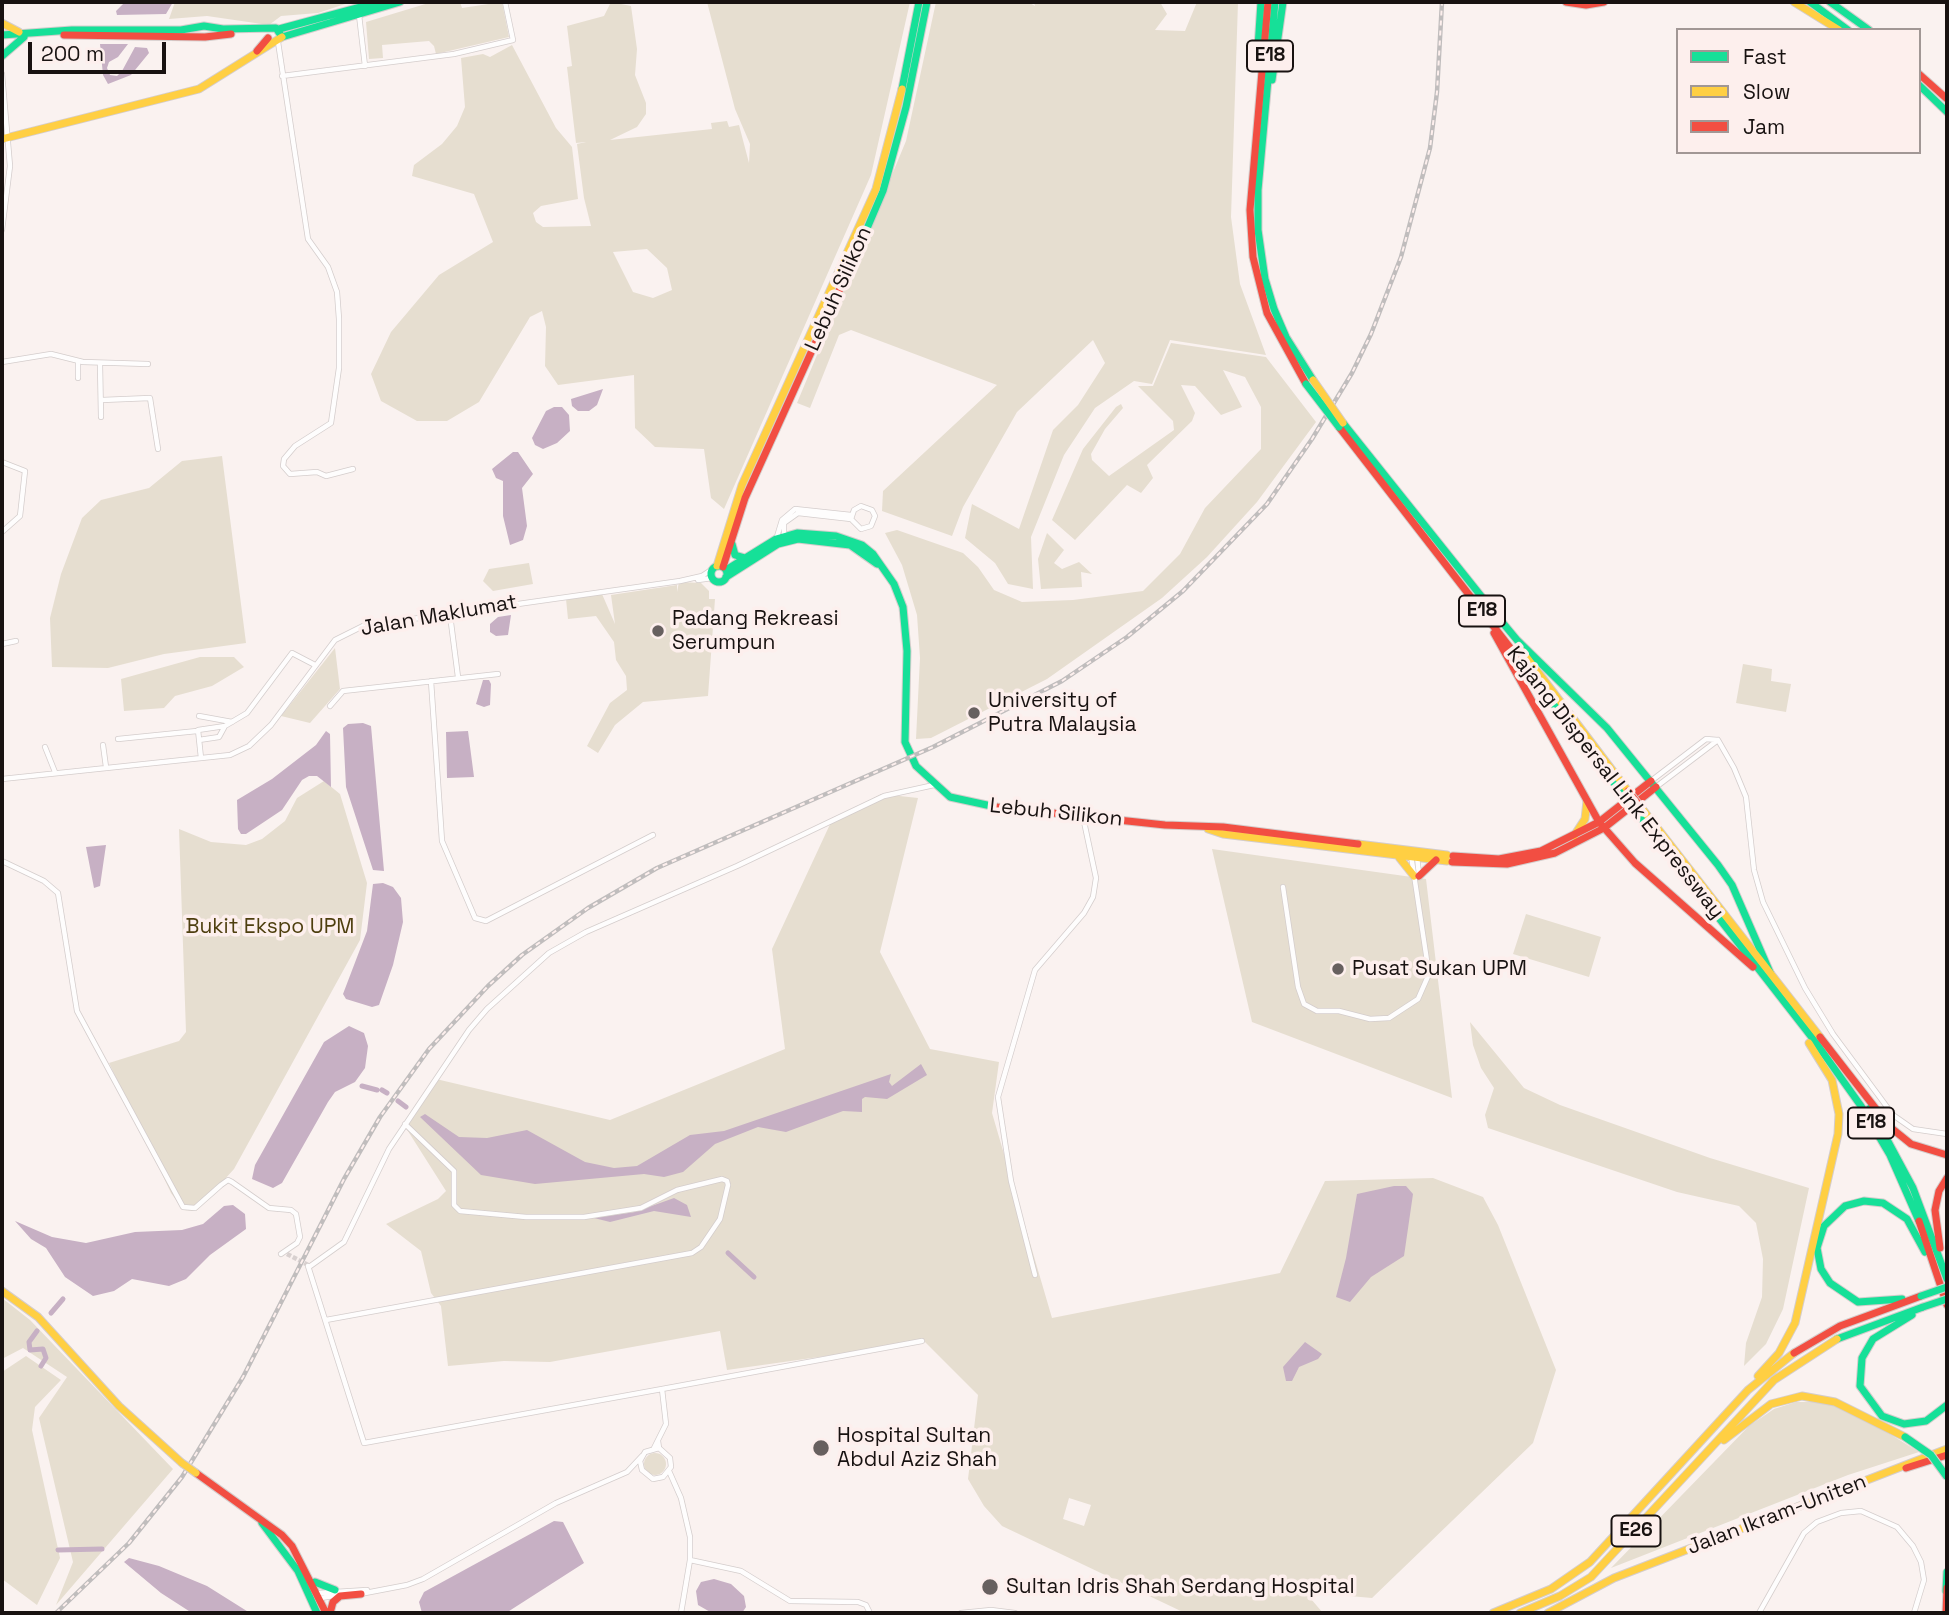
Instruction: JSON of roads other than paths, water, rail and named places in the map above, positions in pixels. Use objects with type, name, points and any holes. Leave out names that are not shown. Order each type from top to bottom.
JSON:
[{"type":"main road","points":[[5,138],[199,89],[254,55],[274,36],[379,2]]},
{"type":"main road","points":[[2,37],[205,37],[223,34],[274,36],[400,2]]},
{"type":"main road","name":"Lebuh Silikon","points":[[719,572],[745,498],[876,189],[899,105],[919,2]]},
{"type":"main road","name":"Lebuh Silikon","points":[[719,572],[741,485],[883,191],[906,107],[927,2]]},
{"type":"main road","points":[[1261,2],[1258,54],[1262,63]]},
{"type":"main road","name":"Kajang Dispersal Link Expressway","points":[[1268,2],[1250,210],[1253,257],[1267,313],[1309,382],[1341,425],[1485,614],[1859,1090],[1913,1188],[1947,1279]]},
{"type":"main road","name":"Kajang Dispersal Link Expressway","points":[[1275,2],[1257,211],[1261,255],[1274,309],[1309,382]]},
{"type":"main road","points":[[1265,110],[1270,98],[1283,2]]},
{"type":"main road","points":[[1568,2],[1586,5],[1604,2]]},
{"type":"main road","points":[[1794,2],[1836,28]]},
{"type":"main road","points":[[1810,2],[1845,28]]},
{"type":"main road","points":[[1830,2],[1866,28]]},
{"type":"main road","points":[[2,23],[23,35]]},
{"type":"main road","points":[[2,56],[23,35]]},
{"type":"main road","points":[[1921,76],[1947,99]]},
{"type":"main road","points":[[1921,87],[1947,112]]},
{"type":"main road","name":"Kajang Dispersal Link Expressway","points":[[1341,425],[1483,599],[1626,793]]},
{"type":"main road","name":"Lebuh Silikon","points":[[719,572],[780,540],[813,538],[836,541],[860,550],[882,567],[894,584],[903,607],[907,651],[905,741],[916,766],[934,785],[950,797],[974,804],[1083,817],[1206,828],[1223,827],[1452,859],[1506,861],[1555,853],[1602,825],[1653,784]]},
{"type":"main road","points":[[732,539],[733,551],[737,557],[745,558]]},
{"type":"main road","name":"Lebuh Silikon","points":[[719,572],[780,540]]},
{"type":"main road","points":[[1483,599],[1517,639],[1607,728],[1732,886],[1772,976]]},
{"type":"main road","points":[[1485,614],[1602,825],[1635,863],[1726,941],[1750,966],[1759,970]]},
{"type":"main road","points":[[1574,836],[1585,819],[1587,801]]},
{"type":"main road","name":"Kajang Dispersal Link Expressway","points":[[1637,807],[1861,1106],[1914,1205],[1947,1304]]},
{"type":"main road","name":"Lebuh Silikon","points":[[1506,861],[1541,851],[1602,825]]},
{"type":"main road","name":"Lebuh Silikon","points":[[1206,828],[1223,834],[1396,855],[1414,854],[1436,860],[1452,859]]},
{"type":"main road","points":[[1396,855],[1408,865],[1417,878],[1436,860]]},
{"type":"main road","points":[[1748,1390],[1779,1353],[1795,1323],[1838,1134],[1839,1114],[1832,1080],[1804,1029]]},
{"type":"main road","points":[[1859,1090],[1900,1136],[1922,1149],[1947,1155]]},
{"type":"main road","points":[[1941,1260],[1935,1210],[1939,1191],[1947,1178]]},
{"type":"main road","points":[[1918,1297],[1858,1302],[1838,1290],[1825,1277],[1818,1258],[1817,1248],[1824,1226],[1846,1206],[1864,1201],[1883,1203],[1907,1219],[1934,1266]]},
{"type":"main road","points":[[2,1284],[12,1296]]},
{"type":"main road","points":[[1748,1390],[1784,1359],[1825,1333],[1947,1287]]},
{"type":"main road","points":[[2,1290],[38,1317],[119,1406],[182,1463],[256,1516],[292,1546],[328,1613]]},
{"type":"main road","points":[[1700,1461],[1774,1380],[1794,1364],[1830,1342],[1947,1298]]},
{"type":"main road","points":[[1923,1307],[1873,1339],[1862,1358],[1860,1386],[1874,1409],[1882,1416],[1904,1424],[1926,1421],[1947,1405]]},
{"type":"main road","name":"E26","points":[[1493,1613],[1551,1589],[1574,1575],[1620,1532],[1748,1390]]},
{"type":"main road","points":[[1700,1461],[1755,1413],[1771,1404],[1802,1396],[1835,1402],[1905,1437],[1931,1455],[1947,1477]]},
{"type":"main road","name":"Jalan Ikram-Uniten","points":[[1894,1471],[1918,1458],[1947,1449]]},
{"type":"main road","name":"Jalan Ikram-Uniten","points":[[1548,1613],[1614,1578],[1894,1471],[1947,1455]]},
{"type":"main road","name":"E26","points":[[1520,1613],[1560,1597],[1591,1577],[1700,1461]]},
{"type":"main road","points":[[256,1516],[298,1571],[315,1610]]},
{"type":"main road","points":[[1946,1613],[1947,1572]]},
{"type":"main road","points":[[311,1578],[320,1586],[335,1590]]},
{"type":"main road","points":[[307,1590],[319,1596]]},
{"type":"main road","points":[[328,1613],[333,1602],[340,1596],[361,1594]]},
{"type":"main road","points":[[315,1610],[319,1596]]},
{"type":"street","points":[[282,76],[454,54],[513,40],[505,2]]},
{"type":"street","points":[[359,15],[365,65]]},
{"type":"street","points":[[274,36],[308,239],[328,267],[337,292],[340,318],[339,368],[331,423],[295,446],[284,459],[283,466],[290,474],[317,472],[326,476],[353,469]]},
{"type":"street","points":[[2,74],[5,138],[10,166],[2,230]]},
{"type":"street","points":[[2,362],[51,354],[100,364],[148,364]]},
{"type":"street","points":[[78,361],[78,378]]},
{"type":"street","points":[[100,364],[102,416]]},
{"type":"street","points":[[102,400],[150,398],[158,449]]},
{"type":"street","points":[[2,462],[24,471],[20,516],[2,532]]},
{"type":"street","points":[[780,540],[782,520],[795,509],[851,517],[861,529],[871,526],[875,520],[874,513],[867,507],[856,508],[851,517]]},
{"type":"street","name":"Jalan Maklumat","points":[[2,779],[230,755],[249,746],[271,725],[335,640],[363,626],[450,615],[510,603],[680,580],[719,572]]},
{"type":"street","points":[[450,615],[458,677]]},
{"type":"street","points":[[2,644],[16,641]]},
{"type":"street","points":[[118,739],[225,726],[247,712],[292,653],[298,653],[315,665]]},
{"type":"street","points":[[330,706],[343,691],[498,674]]},
{"type":"street","points":[[431,681],[442,841],[475,918],[486,921],[653,835]]},
{"type":"street","points":[[199,716],[232,722]]},
{"type":"street","points":[[199,740],[219,737],[225,726]]},
{"type":"street","points":[[198,730],[201,758]]},
{"type":"street","points":[[1653,784],[1717,740],[1734,768],[1746,797],[1757,887],[1805,988],[1833,1034],[1894,1115],[1913,1129],[1947,1134]]},
{"type":"street","points":[[103,745],[106,767]]},
{"type":"street","points":[[45,747],[55,772]]},
{"type":"street","points":[[922,1341],[364,1443],[309,1266],[344,1242],[405,1124],[482,1015],[564,943],[725,872],[884,796],[934,785]]},
{"type":"street","points":[[1035,1275],[1011,1181],[999,1097],[1035,970],[1084,914],[1093,897],[1096,878],[1083,817]]},
{"type":"street","points":[[1283,887],[1298,987],[1304,1004],[1317,1011],[1339,1011],[1379,1020],[1400,1013],[1410,1006],[1426,983],[1428,965],[1414,854]]},
{"type":"street","points":[[2,861],[44,881],[58,893],[77,1012],[183,1207],[195,1208],[228,1180],[269,1208],[291,1210],[296,1214],[300,1237],[297,1243],[281,1254],[287,1254]]},
{"type":"street","points":[[326,1320],[692,1253],[701,1247],[720,1219],[727,1185],[727,1181],[722,1179],[677,1190],[640,1208],[584,1217],[526,1217],[460,1210],[454,1205],[454,1171],[405,1124]]},
{"type":"street","points":[[657,1448],[667,1418],[662,1389]]},
{"type":"street","points":[[319,1596],[361,1594],[407,1586],[423,1579],[556,1503],[627,1472],[642,1456],[657,1448]]},
{"type":"street","points":[[657,1448],[670,1458],[671,1480],[683,1505],[690,1537],[690,1560],[681,1613]]},
{"type":"street","points":[[642,1456],[640,1466],[644,1474]]},
{"type":"street","points":[[663,1477],[669,1471]]},
{"type":"street","points":[[627,1472],[644,1474],[653,1479],[663,1477],[671,1480]]},
{"type":"street","points":[[1759,1613],[1804,1533],[1817,1522],[1841,1513],[1861,1511],[1897,1527],[1913,1546],[1921,1562],[1924,1580],[1914,1613]]},
{"type":"street","points":[[690,1560],[741,1571],[790,1601],[858,1602],[866,1605],[870,1613]]},
{"type":"street","points":[[319,1596],[335,1590],[371,1591]]},
{"type":"street","points":[[961,1613],[991,1610],[1015,1613]]},
{"type":"waterway","points":[[362,1086],[377,1090]]},
{"type":"waterway","points":[[382,1090],[387,1093]]},
{"type":"waterway","points":[[398,1101],[406,1107]]},
{"type":"waterway","points":[[728,1253],[754,1277]]},
{"type":"waterway","points":[[51,1313],[63,1299]]},
{"type":"waterway","points":[[37,1331],[29,1342],[30,1350],[43,1349],[46,1358],[41,1366]]},
{"type":"waterway","points":[[58,1550],[102,1549]]},
{"type":"tunnel","points":[[287,1254],[308,1265]]},
{"type":"railway","points":[[56,1613],[129,1543],[182,1477],[243,1377],[344,1179],[380,1117],[429,1049],[488,986],[522,955],[588,908],[657,868],[933,747],[1062,681],[1127,637],[1183,591],[1267,504],[1312,439],[1352,373],[1371,334],[1401,257],[1430,148],[1437,92],[1442,2]]},
{"type":"place","name":"Padang Rekreasi Serumpun","points":[[658,631]]},
{"type":"place","name":"University of Putra Malaysia","points":[[974,713]]},
{"type":"place","name":"Pusat Sukan UPM","points":[[1338,969]]},
{"type":"place","name":"Hospital Sultan Abdul Aziz Shah","points":[[821,1448]]},
{"type":"place","name":"Sultan Idris Shah Serdang Hospital","points":[[990,1587]]},
{"type":"park label","name":"Bukit Ekspo UPM","points":[[270,927]]}]
